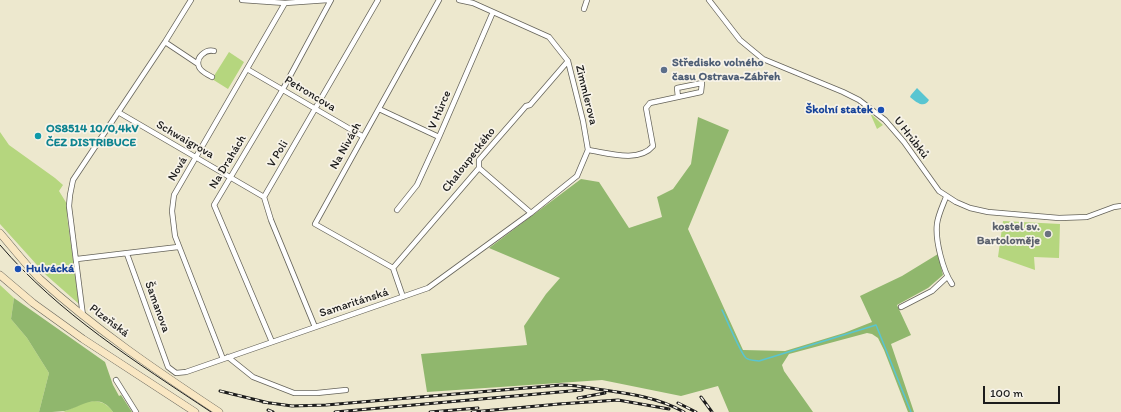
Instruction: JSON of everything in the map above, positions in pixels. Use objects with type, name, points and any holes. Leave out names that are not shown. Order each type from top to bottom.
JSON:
[{"type":"main road","name":"Plzeňská","points":[[0,233],[39,278],[84,316],[168,378],[219,412]]},
{"type":"main road","points":[[0,275],[33,303],[83,339],[195,412]]},
{"type":"street","points":[[84,316],[69,206],[73,180],[165,42],[191,0]]},
{"type":"street","points":[[242,0],[286,3],[330,0]]},
{"type":"street","name":"Na Drahách","points":[[272,342],[214,205],[283,89],[330,0]]},
{"type":"street","name":"V Poli","points":[[264,197],[316,110],[378,0]]},
{"type":"street","name":"Na Nivách","points":[[393,268],[315,224],[362,136],[379,109],[439,0]]},
{"type":"street","name":"Zimmlerova","points":[[459,0],[473,2],[549,37],[568,61],[583,121],[588,150]]},
{"type":"street","points":[[584,9],[587,0]]},
{"type":"street","name":"U Hrůbků","points":[[709,0],[740,40],[763,59],[843,92],[859,100],[885,120],[904,142],[933,184],[946,197],[970,208],[988,212],[1059,218],[1087,217],[1114,206],[1121,206]]},
{"type":"street","name":"Nová","points":[[222,359],[178,247],[172,211],[174,195],[286,3]]},
{"type":"street","name":"V Hůrce","points":[[397,210],[418,185],[493,12]]},
{"type":"street","points":[[165,42],[198,64],[202,71],[212,77]]},
{"type":"street","points":[[198,64],[200,57],[204,52],[209,50],[214,51]]},
{"type":"street","name":"Chaloupeckého","points":[[393,268],[479,168],[479,160],[568,61]]},
{"type":"street","name":"Petroncova","points":[[247,69],[362,136]]},
{"type":"street","points":[[479,168],[531,213],[577,176],[588,150],[632,156],[641,155],[648,151],[653,146],[646,108],[650,103],[678,97],[701,92],[702,83],[677,88],[678,97]]},
{"type":"street","points":[[379,109],[440,137]]},
{"type":"street","name":"Schwaigrova","points":[[118,112],[264,197]]},
{"type":"street","points":[[264,197],[271,220],[315,327]]},
{"type":"street","points":[[946,197],[937,223],[939,244],[947,277],[952,284]]},
{"type":"street","name":"Samaritánská","points":[[168,367],[176,374],[186,372],[428,288],[531,213]]},
{"type":"street","points":[[77,259],[178,247]]},
{"type":"street","name":"Šamanova","points":[[127,254],[168,367]]},
{"type":"street","points":[[393,268],[402,298]]},
{"type":"street","points":[[901,307],[932,291],[947,277]]},
{"type":"street","points":[[228,357],[253,377],[294,393],[317,393],[346,390]]},
{"type":"street","points":[[116,380],[136,412]]},
{"type":"green space","points":[[229,52],[244,62],[228,89],[212,79]]},
{"type":"green space","points":[[870,113],[883,125],[877,129]]},
{"type":"green space","points":[[698,117],[729,130],[688,229],[743,350],[785,351],[844,333],[872,322],[860,296],[902,276],[938,254],[943,275],[928,288],[897,305],[911,335],[891,344],[914,412],[908,412],[878,338],[867,333],[789,354],[782,365],[784,371],[813,412],[729,412],[718,386],[681,396],[602,380],[427,392],[421,354],[527,345],[524,326],[546,294],[560,278],[489,248],[581,179],[599,182],[629,228],[662,217],[657,197],[673,189],[691,164]]},
{"type":"green space","points":[[0,132],[9,145],[63,185],[59,191],[67,204],[67,216],[79,304],[46,275],[0,224]]},
{"type":"green space","points":[[1003,221],[1060,224],[1059,258],[1034,257],[1035,270],[998,257]]},
{"type":"green space","points":[[0,285],[14,298],[11,319],[27,338],[49,373],[39,412],[0,412]]},
{"type":"green space","points":[[14,298],[105,362],[113,385],[119,396],[121,395],[132,412],[113,412],[102,402],[96,401],[65,411],[39,412],[49,373],[27,338],[11,319]]},
{"type":"green space","points":[[95,401],[105,404],[113,412],[63,412],[86,402]]},
{"type":"water","points":[[917,88],[929,100],[927,103],[920,104],[910,97]]},
{"type":"waterway","points":[[722,310],[737,343],[746,358],[749,360],[759,361],[876,325],[911,412]]},
{"type":"tram line","points":[[0,245],[23,270],[73,315],[155,375],[211,412]]},
{"type":"railway","points":[[263,402],[292,406],[326,405],[561,385],[635,395],[665,403],[684,412]]},
{"type":"railway","points":[[335,412],[582,390]]},
{"type":"railway","points":[[220,391],[269,403]]},
{"type":"railway","points":[[578,398],[605,393]]},
{"type":"railway","points":[[701,397],[712,412]]},
{"type":"railway","points":[[472,412],[618,400],[669,409]]},
{"type":"railway","points":[[678,403],[696,412]]},
{"type":"railway","points":[[430,412],[478,408]]},
{"type":"railway","points":[[268,410],[273,412]]},
{"type":"place","name":"Středisko volného času Ostrava-Zábřeh","points":[[664,70]]},
{"type":"place","name":"Školní statek","points":[[881,110]]},
{"type":"place","name":"OS8514 10/0,4kV ČEZ DISTRIBUCE","points":[[38,136]]},
{"type":"place","name":"kostel sv. Bartoloměje","points":[[1048,234]]},
{"type":"place","name":"Hulvácká","points":[[18,269]]}]
